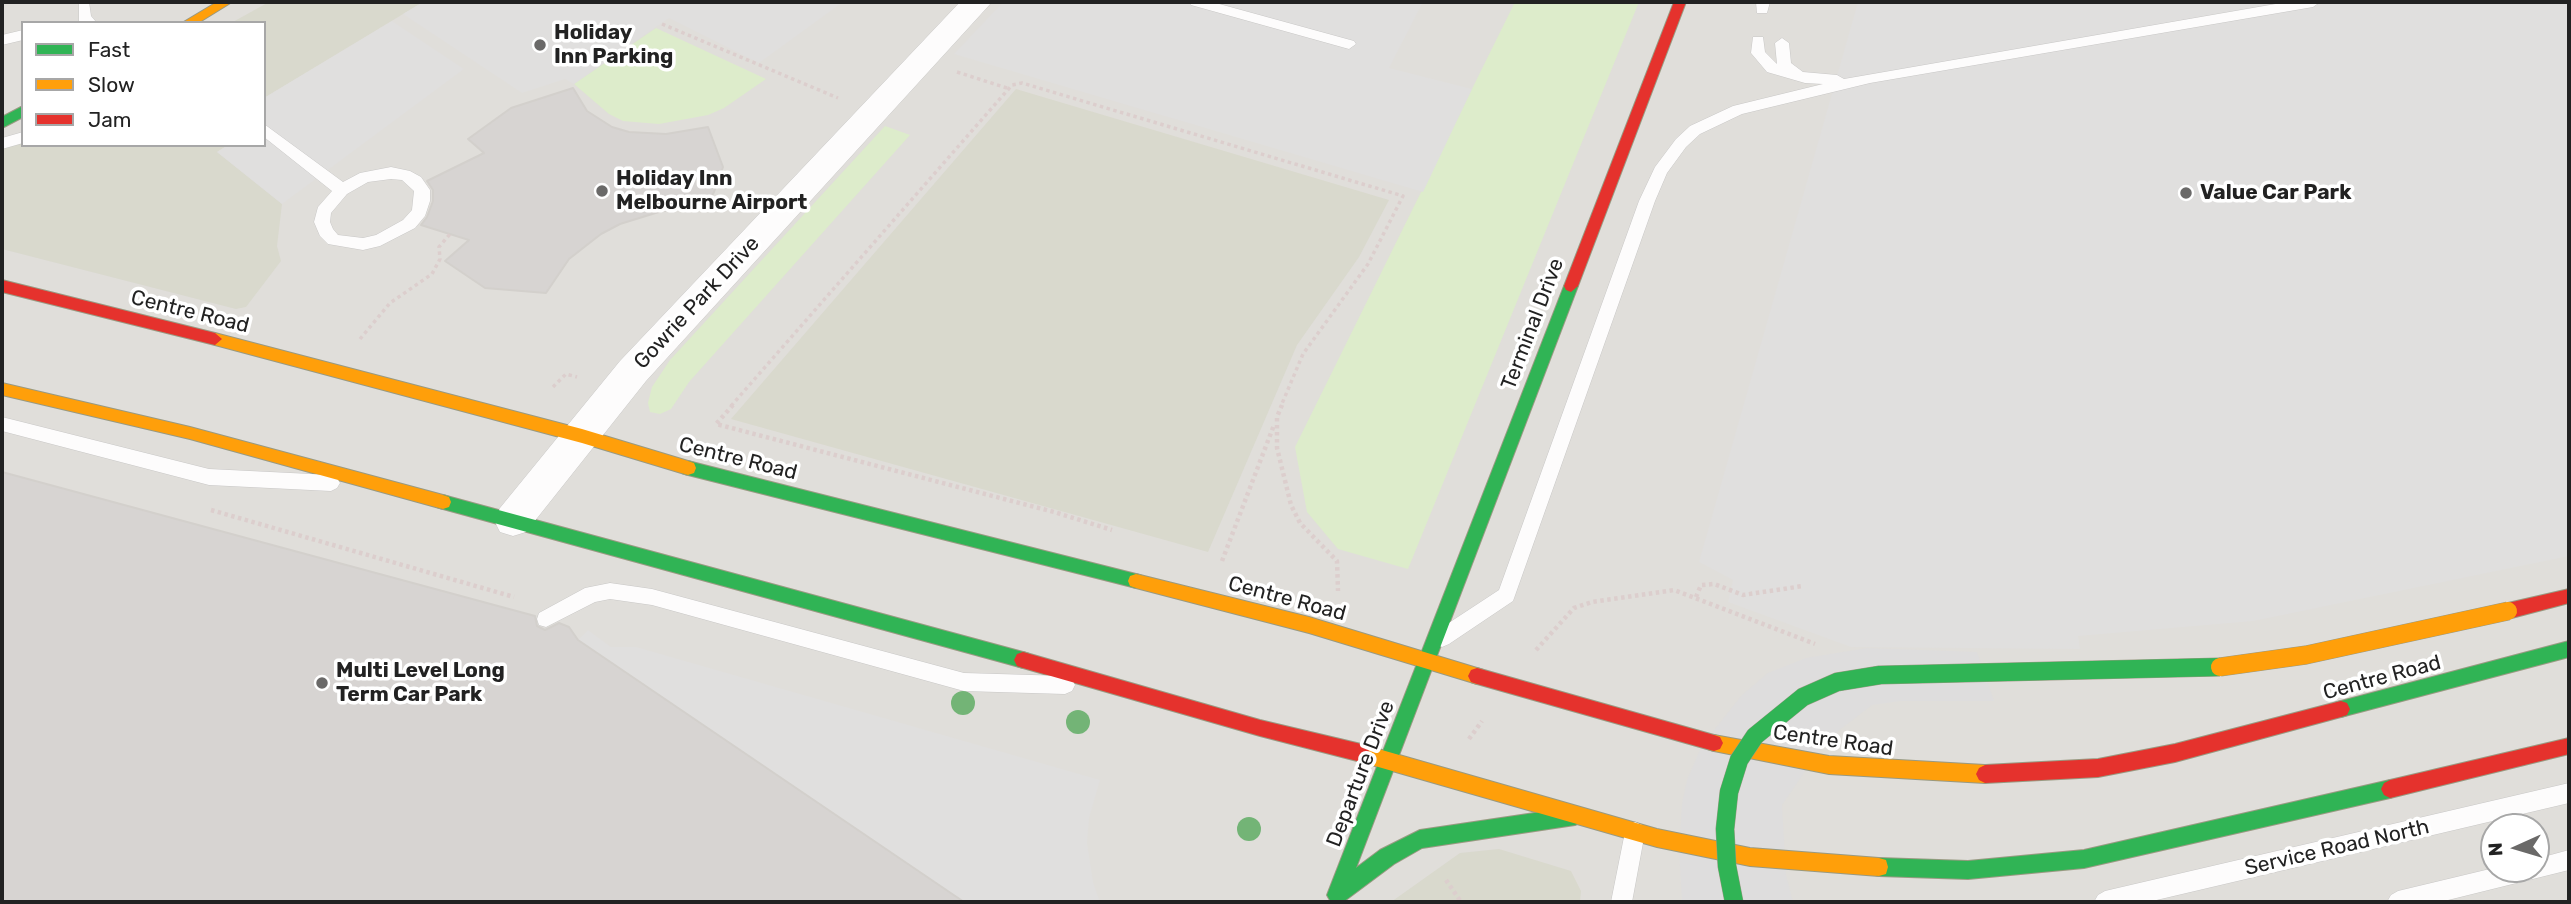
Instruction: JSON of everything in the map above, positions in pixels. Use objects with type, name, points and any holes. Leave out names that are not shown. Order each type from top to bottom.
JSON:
[{"type":"main road","points":[[192,21],[226,2]]},
{"type":"main road","name":"Terminal Drive","points":[[1427,661],[1680,2]]},
{"type":"main road","points":[[2,123],[21,112]]},
{"type":"main road","name":"Centre Road","points":[[2,286],[254,349],[582,436],[660,461],[1309,625],[1706,741],[1829,765],[1975,775],[2098,768],[2175,754],[2569,649]]},
{"type":"main road","points":[[2,389],[190,433],[1124,687],[1260,728],[1389,760],[1575,816],[1634,832],[1750,857],[1797,863],[1919,870],[1968,870],[2084,859],[2167,842],[2569,746]]},
{"type":"main road","points":[[1734,902],[1727,866],[1725,829],[1729,792],[1739,760],[1755,736],[1775,718],[1803,697],[1837,682],[1880,675],[2118,671],[2231,666],[2306,655],[2569,596]]},
{"type":"main road","name":"Departure Drive","points":[[1335,898],[1427,661]]},
{"type":"main road","points":[[1335,898],[1387,857],[1420,839],[1575,816]]},
{"type":"street","name":"Gowrie Park Drive","points":[[513,520],[633,371],[976,2]]},
{"type":"lane","points":[[1196,2],[1349,44]]},
{"type":"lane","points":[[1433,644],[1506,595],[1647,201],[1660,171],[1695,130],[1725,115],[1870,78],[2313,2]]},
{"type":"lane","points":[[2,40],[21,35]]},
{"type":"lane","points":[[1758,40],[1758,53],[1768,65],[1802,78],[1870,78]]},
{"type":"lane","points":[[1782,43],[1784,65],[1802,78]]},
{"type":"lane","points":[[266,131],[342,190]]},
{"type":"lane","points":[[2,144],[21,138]]},
{"type":"lane","points":[[391,173],[416,181],[422,190],[422,201],[409,224],[396,233],[363,244],[347,244],[334,240],[326,232],[322,222],[324,211],[342,190],[365,177],[391,173]]},
{"type":"lane","points":[[2,424],[209,477],[387,486]]},
{"type":"lane","points":[[545,619],[592,594],[610,591],[652,597],[964,682],[1124,687]]},
{"type":"lane","name":"Service Road North","points":[[2105,902],[2569,793]]},
{"type":"lane","points":[[1622,902],[1634,832]]},
{"type":"lane","points":[[2550,865],[2569,860]]},
{"type":"lane","points":[[2398,902],[2480,882]]},
{"type":"path","points":[[662,24],[843,100]]},
{"type":"path","points":[[1118,532],[1054,512],[716,424],[1012,85],[1022,83],[1403,196],[1368,264],[1303,354],[1221,565],[1234,568]]},
{"type":"path","points":[[352,347],[390,303],[432,274],[440,259],[439,247],[450,234]]},
{"type":"path","points":[[1277,417],[1277,448],[1291,505],[1300,523],[1337,561],[1338,591]]},
{"type":"path","points":[[199,507],[514,597]]},
{"type":"path","points":[[1696,597],[1701,585],[1714,584],[1744,595],[1803,586]]},
{"type":"path","points":[[1325,588],[1348,594]]},
{"type":"shaded area","points":[[2,2],[2569,2],[2569,902],[2,902]]},
{"type":"shaded area","points":[[269,2],[423,2],[266,97],[266,21],[235,21]]},
{"type":"shaded area","name":"Holiday Inn Parking","points":[[423,2],[843,2],[759,63],[669,18],[574,84],[565,79],[522,93],[403,14]]},
{"type":"shaded area","points":[[1003,2],[1423,2],[1389,68],[1472,89],[1423,192],[954,54]]},
{"type":"shaded area","name":"Value Car Park","points":[[1858,2],[2569,2],[2569,556],[2253,621],[2078,636],[2080,649],[1851,647],[1728,602],[1733,580],[1699,562]]},
{"type":"shaded area","points":[[392,21],[464,69],[282,204],[217,152],[225,147],[266,147],[266,97]]},
{"type":"shaded area","points":[[1016,89],[1389,200],[1359,257],[1297,345],[1208,552],[731,419]]},
{"type":"shaded area","points":[[21,138],[21,147],[225,147],[217,152],[282,204],[277,246],[281,261],[246,307],[236,309],[2,249],[2,149]]},
{"type":"shaded area","points":[[588,630],[611,647],[636,647],[1100,780],[1089,818],[1087,843],[1093,882],[1099,899],[1097,902],[964,902],[578,640]]},
{"type":"shaded area","points":[[1499,849],[1571,871],[1581,891],[1580,902],[1391,902],[1460,853]]},
{"type":"green space","points":[[1515,2],[1639,2],[1408,569],[1338,549],[1307,512],[1295,447]]},
{"type":"green space","points":[[656,28],[766,79],[724,108],[708,115],[659,124],[623,121],[609,114],[574,84]]},
{"type":"green space","points":[[885,126],[910,135],[689,382],[671,409],[660,414],[650,412],[648,403],[652,387],[670,360]]},
{"type":"pier","points":[[1867,648],[1977,652],[1994,701],[1900,701],[1872,705],[1838,731],[1816,755],[1782,805],[1786,875],[1793,902],[1682,902],[1679,848],[1682,804],[1687,780],[1700,750],[1711,734],[1742,695],[1768,673],[1806,658]]},
{"type":"building","name":"Holiday Inn Melbourne Airport","points":[[573,88],[587,111],[612,127],[629,132],[666,134],[708,127],[723,167],[714,192],[705,208],[662,211],[620,224],[601,234],[569,259],[546,293],[485,288],[445,261],[469,240],[421,225],[433,201],[433,190],[427,181],[484,153],[468,139],[511,108]]},
{"type":"building","name":"Multi Level Long Term Car Park","points":[[2,472],[535,616],[537,626],[545,630],[559,623],[569,627],[578,640],[964,902],[2,902]]},
{"type":"traffic: fast","points":[[2,123],[21,112]]},
{"type":"traffic: fast","points":[[1389,760],[1571,286]]},
{"type":"traffic: fast","points":[[688,468],[1136,581]]},
{"type":"traffic: fast","points":[[443,502],[1023,660]]},
{"type":"traffic: fast","points":[[2341,709],[2569,649]]},
{"type":"traffic: fast","points":[[1734,902],[1727,866],[1725,829],[1729,792],[1739,760],[1755,736],[1803,697],[1837,682],[1880,675],[2220,667]]},
{"type":"traffic: fast","points":[[1336,895],[1389,760]]},
{"type":"traffic: fast","points":[[1879,867],[1968,870],[2084,859],[2390,789]]},
{"type":"traffic: fast","points":[[1337,893],[1387,857],[1420,839],[1575,816]]},
{"type":"traffic: slow","points":[[192,21],[226,2]]},
{"type":"traffic: slow","points":[[215,339],[582,436],[688,468]]},
{"type":"traffic: slow","points":[[2,389],[190,433],[443,502]]},
{"type":"traffic: slow","points":[[1136,581],[1309,625],[1477,676]]},
{"type":"traffic: slow","points":[[2220,667],[2306,655],[2508,611]]},
{"type":"traffic: slow","points":[[1714,743],[1829,765],[1985,774]]},
{"type":"traffic: slow","points":[[1361,753],[1657,838],[1750,857],[1879,867]]},
{"type":"traffic: jam","points":[[1571,286],[1680,2]]},
{"type":"traffic: jam","points":[[2,286],[215,339]]},
{"type":"traffic: jam","points":[[2508,611],[2569,596]]},
{"type":"traffic: jam","points":[[1023,660],[1260,728],[1361,753]]},
{"type":"traffic: jam","points":[[1477,676],[1714,743]]},
{"type":"traffic: jam","points":[[1985,774],[2098,768],[2175,753],[2341,709]]},
{"type":"traffic: jam","points":[[2390,789],[2569,746]]},
{"type":"place","name":"Holiday Inn Parking","points":[[540,45]]},
{"type":"place","name":"Holiday Inn Melbourne Airport","points":[[602,191]]},
{"type":"place","name":"Value Car Park","points":[[2186,193]]},
{"type":"place","name":"Multi Level Long Term Car Park","points":[[322,683]]}]
